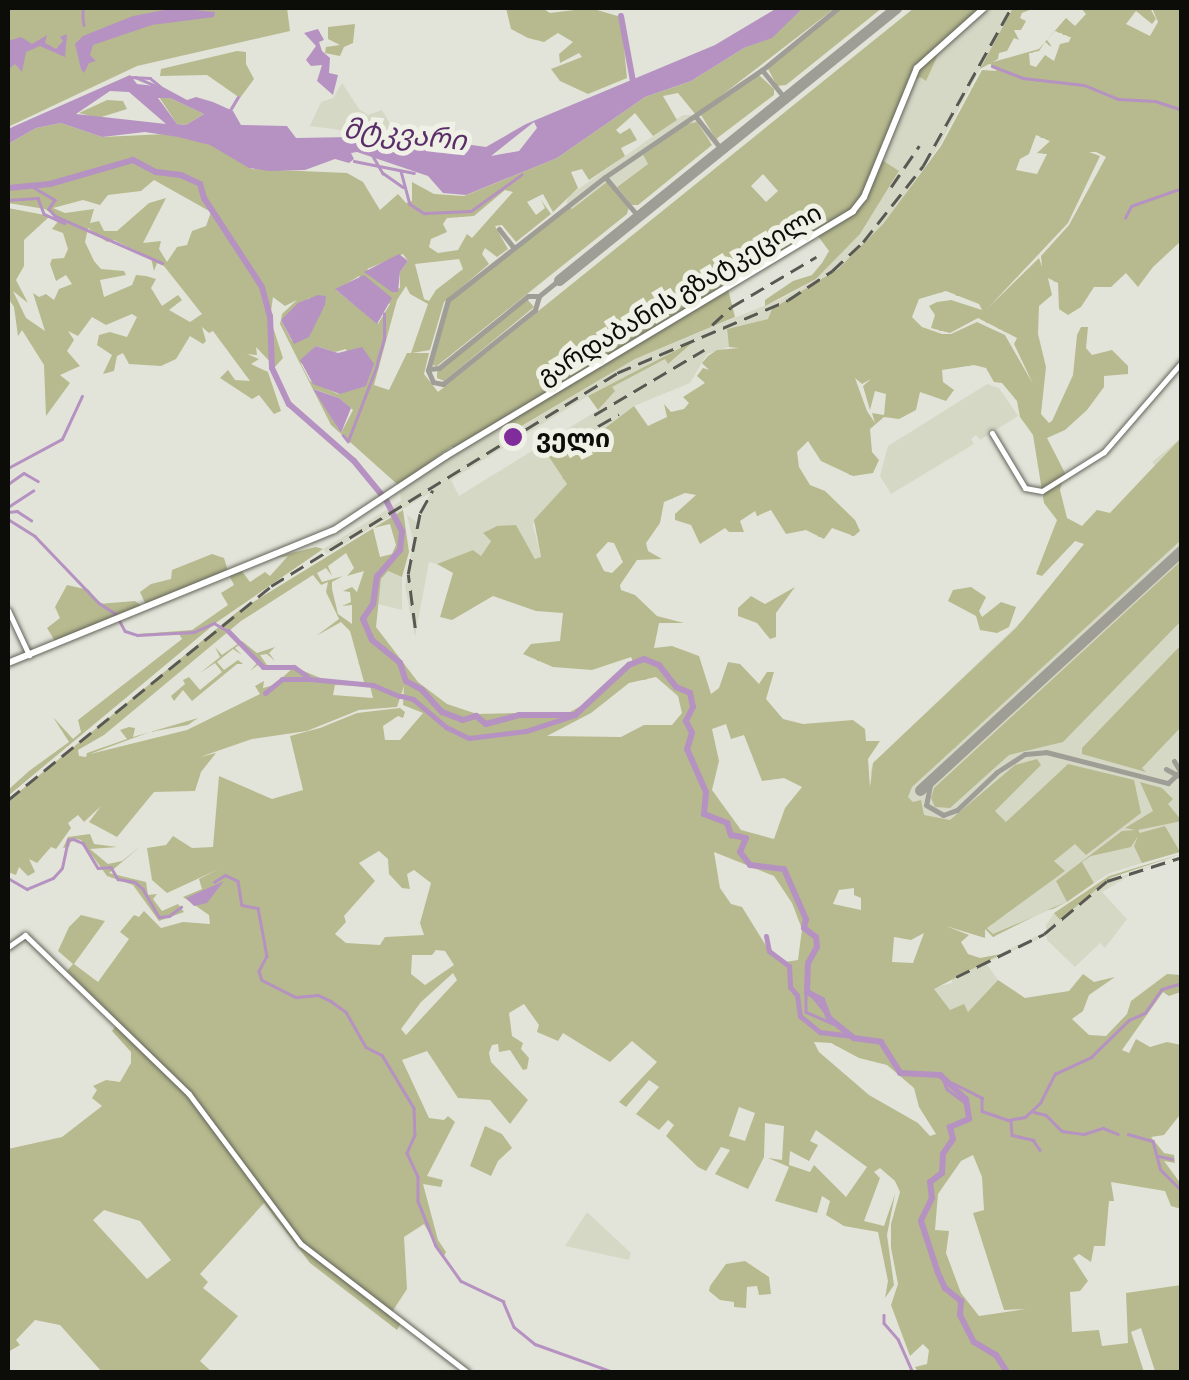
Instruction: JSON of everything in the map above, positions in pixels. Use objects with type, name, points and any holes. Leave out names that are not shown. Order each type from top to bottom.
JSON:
[{"type":"main road","name":"გარდაბანის გზატკეცილი","points":[[8,663],[313,539],[859,206],[916,68],[984,8]]},
{"type":"street","points":[[992,432],[1025,488],[1042,490],[1116,442],[1182,362]]},
{"type":"street","points":[[8,610],[29,654]]},
{"type":"street","points":[[8,948],[25,935],[188,1094],[301,1244],[467,1372]]},
{"type":"shaded area","points":[[175,8],[215,12],[214,17],[152,25],[93,45],[90,55],[96,61],[89,63],[84,73],[81,69],[75,44],[83,36],[133,16]]},
{"type":"shaded area","points":[[777,8],[803,8],[772,38],[744,48],[691,81],[645,97],[557,158],[466,195],[443,193],[428,176],[357,152],[351,153],[354,159],[349,163],[335,159],[305,170],[269,171],[249,168],[210,145],[178,137],[145,132],[102,137],[61,123],[36,128],[8,144],[8,129],[130,75],[137,84],[163,87],[187,100],[196,97],[233,111],[241,125],[287,126],[296,138],[407,136],[486,147],[526,124],[715,45]],"holes":[[[110,91],[129,92],[166,124],[76,114]],[[158,98],[170,98],[204,114],[186,125],[177,124]],[[534,122],[537,128],[519,151],[491,156]]]},
{"type":"shaded area","points":[[990,8],[1013,8],[939,146],[883,225],[847,261],[803,294],[772,309],[768,319],[727,329],[729,347],[707,354],[690,383],[634,406],[579,448],[559,458],[547,454],[567,484],[533,525],[541,557],[536,560],[515,525],[483,534],[491,540],[481,556],[473,550],[437,564],[429,562],[415,637],[405,587],[413,541],[407,515],[418,523],[430,493],[327,554],[323,549],[401,501],[400,493],[413,478],[507,422],[514,431],[635,359],[783,298],[816,279],[860,234],[899,172],[881,160],[915,81],[920,76],[925,80],[941,48]],"holes":[[[691,343],[668,364],[665,358],[612,387],[614,392],[598,410],[459,496],[451,480],[588,396]]]},
{"type":"shaded area","points":[[318,29],[324,40],[319,42],[322,51],[330,58],[329,73],[338,75],[333,95],[317,81],[322,65],[311,66],[306,60],[316,46],[304,33]]},
{"type":"shaded area","points":[[67,34],[65,57],[40,46],[26,52],[22,72],[15,64],[8,70],[8,41],[21,37],[32,44],[47,35],[45,43],[56,49],[63,41],[60,37]]},
{"type":"shaded area","points":[[342,83],[359,109],[368,115],[382,110],[396,134],[354,138],[347,131],[310,126],[321,102],[333,98]]},
{"type":"shaded area","points":[[683,115],[696,115],[719,140],[712,145],[713,141],[643,156],[648,164],[613,189],[607,183],[572,209],[566,202],[570,195]]},
{"type":"shaded area","points":[[399,254],[408,261],[400,272],[398,292],[392,292],[364,272]]},
{"type":"shaded area","points":[[364,275],[392,298],[377,324],[335,289]]},
{"type":"shaded area","points":[[326,296],[325,305],[309,337],[294,344],[281,320],[298,303]]},
{"type":"shaded area","points":[[316,346],[338,353],[362,347],[374,364],[366,386],[340,394],[313,384],[300,360]]},
{"type":"shaded area","points":[[987,384],[999,388],[1018,416],[980,440],[976,435],[971,439],[974,444],[891,494],[880,476],[888,446]]},
{"type":"shaded area","points":[[313,389],[339,398],[351,408],[341,433]]},
{"type":"shaded area","points":[[1181,438],[1181,851],[1110,873],[1094,883],[1082,862],[1067,902],[993,935],[988,928],[983,931],[912,851],[870,773],[873,763],[1032,611],[1092,535],[1082,526],[1097,510],[1110,513],[1155,465],[1152,462]]},
{"type":"shaded area","points":[[387,571],[402,577],[402,610],[378,604],[381,579]]},
{"type":"shaded area","points":[[1181,855],[1132,874],[1102,892],[1127,919],[1105,948],[1100,943],[1075,967],[1047,940],[1046,925],[1054,913],[1060,920],[1098,885]]},
{"type":"shaded area","points":[[224,881],[207,903],[194,906],[186,898]]},
{"type":"shaded area","points":[[1043,933],[1037,940],[986,963],[998,980],[968,1012],[950,1010],[936,996],[933,988],[952,983],[952,977]]},
{"type":"shaded area","points":[[587,1212],[631,1253],[629,1260],[565,1246]]},
{"type":"green space","points":[[8,8],[287,8],[290,31],[137,66],[8,127]]},
{"type":"green space","points":[[506,8],[542,8],[550,13],[590,8],[621,17],[627,78],[588,94],[560,81],[551,69],[582,57],[579,53],[560,63],[559,54],[573,42],[558,33],[544,42],[528,38],[511,29]]},
{"type":"green space","points":[[803,8],[835,8],[696,115],[678,93],[663,96],[677,120],[653,136],[635,113],[616,130],[620,134],[630,128],[637,140],[621,148],[625,156],[589,180],[582,169],[571,172],[578,188],[553,212],[543,194],[527,202],[536,215],[545,208],[541,200],[551,214],[516,242],[502,225],[495,226],[508,249],[497,257],[485,248],[482,254],[489,264],[444,302],[430,350],[412,353],[429,353],[424,374],[438,392],[914,8],[982,8],[916,67],[858,205],[457,448],[451,447],[407,479],[397,484],[331,425],[280,324],[282,314],[297,300],[285,306],[273,297],[270,318],[283,358],[275,367],[256,347],[257,355],[247,354],[259,359],[251,364],[268,372],[281,411],[274,414],[259,395],[252,399],[220,378],[228,370],[235,380],[250,381],[213,331],[209,333],[202,327],[206,341],[203,344],[190,336],[176,359],[161,366],[129,364],[123,353],[117,356],[114,371],[103,374],[112,355],[97,345],[99,335],[110,332],[127,337],[137,317],[132,314],[106,325],[92,317],[78,336],[68,331],[74,340],[67,351],[80,366],[60,375],[70,383],[46,416],[44,365],[22,330],[18,336],[14,307],[8,298],[8,208],[50,216],[24,240],[24,266],[16,280],[28,303],[13,291],[26,318],[45,331],[33,293],[39,297],[46,294],[54,300],[59,289],[72,284],[66,275],[56,281],[50,264],[52,259],[64,258],[68,249],[63,233],[52,229],[60,219],[45,209],[8,203],[8,144],[36,128],[61,123],[102,137],[166,134],[210,144],[252,169],[347,173],[363,182],[380,210],[398,194],[406,203],[412,201],[412,182],[434,194],[464,196],[557,158],[645,97],[691,81],[744,48],[772,37]],"holes":[[[763,174],[778,191],[766,202],[751,186]],[[154,180],[211,212],[206,226],[192,231],[187,245],[177,247],[167,262],[159,249],[161,241],[143,243],[166,198],[149,203],[117,231],[104,231],[99,221],[90,223],[94,209],[65,213],[53,208],[83,200],[100,205],[108,195],[141,191]],[[505,190],[513,192],[472,238],[467,234],[458,250],[438,253],[429,247],[431,239],[447,232],[443,224],[447,218],[474,216]],[[88,228],[107,242],[114,240],[151,258],[154,271],[157,263],[164,266],[202,314],[190,322],[169,310],[182,300],[178,295],[162,306],[151,288],[156,279],[146,276],[136,275],[132,285],[104,297],[100,280],[126,275],[124,271],[101,269],[85,242]],[[403,254],[408,261],[400,272],[400,288],[393,290],[367,269]],[[459,259],[463,269],[436,290],[429,301],[424,299],[415,264]],[[359,276],[390,304],[378,324],[336,290]],[[406,286],[410,294],[428,304],[411,353],[407,353],[389,390],[374,385],[397,300]],[[309,298],[325,305],[312,325],[292,341],[281,320]],[[316,346],[335,352],[346,349],[354,388],[338,394],[310,381],[301,364]],[[314,389],[339,398],[353,410],[341,433]]]},
{"type":"green space","points":[[840,8],[882,8],[786,85],[777,86],[767,67]]},
{"type":"green space","points":[[988,8],[941,48],[926,81],[920,77],[915,81],[890,141],[921,65]]},
{"type":"green space","points":[[1013,8],[1034,8],[1022,13],[1020,18],[1026,21],[1021,30],[1014,30],[1019,40],[1014,38],[1007,51],[980,69]]},
{"type":"green space","points":[[1081,8],[1150,8],[1156,19],[1152,24],[1136,11],[1126,24],[1150,36],[1158,22],[1152,8],[1181,8],[1181,241],[1138,287],[1126,273],[1111,287],[1094,287],[1081,307],[1068,315],[1059,309],[1058,283],[1048,278],[1052,295],[1039,306],[1038,334],[1046,367],[1041,414],[1049,423],[1052,421],[1073,375],[1077,335],[1081,327],[1088,327],[1086,348],[1092,355],[1112,350],[1128,366],[1128,374],[1104,376],[1104,387],[1087,410],[1065,430],[1047,438],[1065,473],[1060,490],[1067,518],[1082,526],[1097,510],[1110,513],[1181,438],[1181,540],[912,787],[908,797],[913,802],[921,800],[924,815],[950,820],[1015,765],[1037,759],[1041,765],[995,811],[1006,822],[1068,764],[1134,780],[1141,813],[1086,855],[1075,844],[1054,861],[1065,871],[987,928],[993,934],[1035,916],[993,937],[985,929],[985,938],[946,926],[969,935],[961,942],[968,954],[980,958],[1001,954],[934,989],[950,1010],[964,1004],[968,1012],[998,980],[1025,998],[1069,991],[1083,974],[1094,982],[1115,977],[1089,995],[1083,1011],[1072,1019],[1089,1035],[1106,1036],[1127,1014],[1131,1001],[1167,974],[1181,975],[1181,992],[1169,996],[1163,992],[1122,1050],[1129,1053],[1136,1039],[1150,1047],[1167,1042],[1181,1045],[1179,1116],[1164,1135],[1151,1137],[1164,1153],[1174,1155],[1175,1163],[1164,1161],[1181,1184],[1181,1209],[1171,1206],[1165,1191],[1111,1182],[1114,1201],[1109,1201],[1105,1246],[1094,1246],[1091,1262],[1079,1254],[1073,1258],[1088,1281],[1080,1291],[1070,1292],[1072,1332],[1099,1330],[1102,1346],[1128,1343],[1126,1293],[1181,1285],[1181,1372],[1152,1372],[1155,1371],[1141,1328],[1131,1332],[1144,1372],[918,1372],[915,1367],[927,1364],[929,1350],[923,1344],[910,1356],[891,1305],[898,1284],[891,1248],[891,1224],[900,1192],[895,1181],[880,1168],[874,1172],[880,1178],[864,1221],[884,1226],[895,1194],[887,1235],[894,1285],[885,1298],[888,1281],[878,1232],[844,1226],[826,1215],[830,1201],[822,1196],[817,1213],[775,1201],[789,1167],[768,1158],[782,1160],[784,1126],[765,1123],[764,1157],[748,1189],[715,1174],[730,1150],[721,1147],[706,1171],[666,1136],[674,1125],[668,1120],[659,1130],[636,1114],[659,1087],[649,1080],[626,1107],[619,1102],[657,1062],[632,1041],[610,1062],[563,1033],[558,1041],[537,1032],[539,1025],[524,1004],[509,1013],[512,1036],[523,1043],[521,1049],[529,1058],[527,1069],[523,1070],[510,1050],[499,1052],[498,1044],[492,1045],[489,1053],[491,1062],[528,1100],[510,1124],[490,1100],[458,1098],[427,1051],[402,1060],[429,1118],[444,1120],[448,1116],[455,1122],[427,1176],[443,1180],[441,1187],[423,1184],[438,1240],[446,1252],[443,1258],[424,1224],[404,1237],[407,1289],[392,1312],[303,1243],[189,1092],[67,971],[73,964],[58,951],[69,927],[81,915],[105,921],[74,964],[98,982],[129,939],[120,932],[134,915],[139,917],[144,911],[161,928],[183,922],[210,924],[209,915],[183,897],[202,889],[199,879],[219,869],[167,893],[152,880],[147,848],[166,845],[173,836],[192,848],[213,847],[219,776],[272,799],[303,790],[290,736],[320,728],[357,713],[400,708],[405,712],[403,718],[398,716],[383,726],[385,740],[400,740],[423,713],[403,705],[404,686],[397,707],[359,710],[307,731],[252,739],[200,757],[216,753],[201,772],[195,791],[154,792],[117,837],[89,822],[101,806],[84,822],[78,815],[68,823],[71,828],[56,849],[51,847],[37,863],[29,859],[35,872],[28,876],[19,867],[16,875],[8,872],[8,801],[237,612],[373,528],[380,557],[392,554],[396,545],[390,524],[374,528],[403,510],[409,552],[402,577],[388,571],[381,579],[376,627],[418,682],[447,704],[477,714],[570,712],[590,701],[633,662],[631,657],[592,670],[553,667],[523,654],[531,644],[560,641],[563,613],[536,611],[493,596],[452,620],[440,617],[453,573],[437,564],[473,550],[481,556],[491,541],[483,533],[497,526],[516,525],[535,559],[541,557],[534,520],[567,484],[547,454],[554,451],[560,457],[579,448],[634,406],[648,426],[667,417],[664,404],[671,412],[684,409],[689,403],[683,397],[705,383],[697,376],[703,368],[709,370],[702,363],[708,356],[717,350],[739,348],[729,347],[727,329],[768,319],[772,309],[838,269],[883,224],[941,146],[982,70],[998,71],[989,63],[1039,49],[1045,42],[1066,18],[1075,26],[1086,14]],"holes":[[[1055,31],[1071,37],[1069,42],[1060,44],[1054,61],[1045,55],[1036,67],[1030,65],[1029,53],[1039,51],[1045,42],[1052,47],[1047,40]],[[1036,135],[1050,141],[1037,153],[1047,154],[1037,174],[1016,170],[1020,159],[1029,154]],[[1089,152],[1096,152],[1106,157],[1069,225],[1041,256],[1042,267],[1039,258],[988,308],[1068,223],[1100,156]],[[946,291],[979,304],[982,310],[951,300],[937,302],[929,306],[935,315],[931,328],[950,333],[978,318],[1017,338],[1014,344],[1033,384],[1005,335],[977,322],[951,334],[922,327],[912,317],[919,299]],[[974,365],[986,368],[994,382],[1002,383],[1017,401],[1020,417],[1033,435],[1044,503],[1057,520],[1036,574],[1042,576],[1075,541],[1084,544],[1016,628],[873,763],[870,787],[868,759],[880,741],[866,741],[865,729],[853,720],[803,724],[783,719],[766,699],[774,672],[767,672],[759,684],[740,664],[728,662],[719,688],[711,694],[699,656],[672,646],[654,648],[659,623],[684,623],[657,616],[635,595],[621,590],[620,585],[637,560],[662,559],[648,551],[646,543],[660,523],[664,502],[685,493],[696,495],[675,514],[675,520],[691,525],[700,544],[725,528],[729,532],[744,532],[740,521],[755,511],[757,516],[771,510],[786,534],[806,530],[824,539],[832,528],[854,536],[860,531],[855,520],[825,491],[810,485],[799,467],[797,452],[808,441],[821,461],[853,476],[873,473],[879,460],[872,452],[870,429],[884,417],[899,419],[916,410],[920,392],[946,401],[954,390],[943,382],[942,370]],[[855,378],[862,384],[871,379],[863,386],[870,410],[875,391],[886,394],[884,415],[872,413],[875,423]],[[608,542],[614,543],[623,562],[612,573],[604,571],[596,555]],[[346,553],[354,568],[347,576],[364,571],[357,592],[352,587],[343,591],[350,592],[351,602],[342,606],[352,605],[352,624],[338,614],[332,589],[332,582],[343,576],[322,582],[317,573],[326,568],[332,576],[328,566]],[[313,575],[321,585],[328,582],[326,592],[339,619],[316,636],[341,622],[350,631],[364,682],[330,682],[294,667],[274,685],[263,688],[264,681],[255,686],[260,694],[187,730],[90,754],[150,732],[133,737],[135,728],[120,730],[127,739],[87,753],[86,757],[79,756],[78,750],[104,735],[241,621]],[[656,677],[678,696],[682,713],[672,725],[644,725],[621,737],[547,736],[591,713],[629,683]],[[335,685],[370,686],[373,698],[333,695]],[[726,724],[731,739],[744,735],[762,781],[784,778],[802,787],[785,808],[774,839],[741,830],[712,790],[719,761],[712,729]],[[379,851],[388,859],[389,874],[402,888],[410,889],[407,874],[414,870],[431,883],[420,923],[424,935],[385,937],[380,945],[346,943],[335,934],[346,922],[344,916],[375,881],[359,863]],[[714,852],[774,876],[792,903],[802,929],[798,960],[785,962],[768,949],[742,907],[731,904],[720,888]],[[854,888],[854,895],[861,898],[861,910],[833,904],[839,890]],[[924,933],[913,963],[892,962],[894,937],[911,940]],[[445,951],[454,965],[425,985],[411,974],[412,955]],[[453,973],[457,980],[406,1035],[401,1029],[421,1002]],[[814,1042],[831,1043],[859,1058],[887,1065],[914,1088],[919,1107],[936,1134],[930,1136],[918,1123],[869,1095],[819,1052]],[[739,1107],[755,1113],[745,1141],[729,1136]],[[816,1130],[867,1167],[846,1197],[814,1165],[810,1172],[789,1165],[790,1151],[809,1161],[818,1145],[810,1141]],[[973,1155],[982,1177],[984,1210],[973,1213],[1004,1310],[1026,1309],[979,1316],[961,1293],[946,1253],[949,1231],[935,1230],[938,1194],[961,1161]]]},
{"type":"green space","points":[[355,24],[353,43],[344,47],[340,56],[325,53],[326,47],[340,45],[328,39],[328,27]]},
{"type":"green space","points":[[246,52],[246,64],[254,79],[240,98],[207,75],[160,76],[161,69]]},
{"type":"green space","points":[[758,74],[774,89],[774,95],[716,139],[701,115]]},
{"type":"green space","points":[[159,97],[204,114],[186,125],[177,124]]},
{"type":"green space","points":[[107,100],[123,101],[127,109],[98,118],[79,113]]},
{"type":"green space","points":[[697,122],[712,145],[638,205],[632,205],[617,187],[648,164],[643,155],[687,124]]},
{"type":"green space","points":[[882,160],[899,171],[860,234],[816,279],[765,306],[765,300],[793,281],[812,275],[822,263],[829,251],[818,236],[865,202]]},
{"type":"green space","points":[[607,182],[629,207],[627,214],[437,366],[431,365],[451,299],[568,204],[572,209]]},
{"type":"green space","points":[[728,289],[735,317],[635,359],[513,431],[507,422]]},
{"type":"green space","points":[[527,299],[534,307],[444,381],[437,378],[437,372]]},
{"type":"green space","points":[[694,341],[668,364],[665,359],[612,387],[615,391],[598,410],[588,396]]},
{"type":"green space","points":[[316,547],[323,549],[217,622],[8,796],[8,790],[29,771],[69,742],[53,717],[73,739],[81,732],[78,720],[182,639],[179,634],[139,634],[192,630],[228,605],[221,593],[234,585],[229,575],[241,570],[250,582],[265,572],[270,576],[288,556],[271,558]]},
{"type":"green space","points":[[212,554],[224,558],[228,571],[146,605],[140,592],[151,584],[171,579],[172,570]]},
{"type":"green space","points":[[1181,561],[1181,621],[1063,742],[1009,755],[950,808],[935,807],[931,798],[934,788]]},
{"type":"green space","points":[[67,585],[89,590],[98,604],[135,601],[142,606],[55,641],[47,628],[60,618],[55,607]]},
{"type":"green space","points":[[795,587],[776,613],[776,637],[770,639],[757,623],[738,616],[738,608],[751,596],[765,604]]},
{"type":"green space","points":[[971,587],[986,597],[979,611],[982,617],[1001,602],[1016,607],[1009,627],[997,633],[980,630],[976,616],[948,601],[953,590]]},
{"type":"green space","points":[[242,641],[257,653],[275,647],[269,653],[275,661],[267,654],[260,655],[269,668],[259,664],[250,671],[258,662],[256,657],[239,645],[235,648],[242,655],[233,649],[217,662],[224,670],[238,660],[243,664],[237,664],[192,701],[183,690],[174,701],[171,696],[185,684],[183,680],[189,677],[200,690],[222,672],[215,663],[200,673],[220,657],[215,647],[222,655]]},
{"type":"green space","points":[[1181,645],[1181,727],[1142,768],[1146,772],[1082,754],[1082,748]]},
{"type":"green space","points":[[198,718],[188,725],[150,732]]},
{"type":"green space","points":[[1140,782],[1162,788],[1173,799],[1168,804],[1182,821],[1138,830],[1140,833],[1165,826],[1180,852],[1142,863],[1134,846],[1138,836],[1131,847],[1091,856],[1082,862],[1094,883],[1067,902],[1056,881],[1122,831],[1135,830],[1125,828],[1153,811]]},
{"type":"green space","points":[[90,834],[94,844],[117,847],[90,849],[108,864],[122,861],[141,846],[109,873],[146,882],[148,895],[157,894],[153,899],[162,911],[178,904],[184,912],[159,921],[133,885],[107,876],[81,840],[72,838],[69,847],[63,848],[68,837]]},
{"type":"green space","points":[[1181,854],[1110,878],[1060,920],[1054,913],[1109,876]]},
{"type":"green space","points":[[118,1023],[192,1101],[296,1242],[401,1323],[397,1330],[310,1263],[264,1203],[200,1274],[208,1282],[203,1288],[238,1316],[200,1361],[212,1372],[102,1372],[60,1325],[35,1320],[16,1340],[20,1345],[8,1352],[8,1149],[62,1137],[102,1106],[92,1098],[97,1090],[93,1086],[106,1080],[120,1082],[131,1063],[131,1052],[112,1031]],"holes":[[[104,1210],[140,1221],[171,1260],[147,1279],[93,1220]]]},
{"type":"green space","points":[[485,1126],[502,1134],[512,1148],[498,1161],[491,1176],[470,1166]]},
{"type":"green space","points":[[745,1261],[769,1277],[771,1294],[759,1295],[757,1286],[747,1287],[746,1308],[734,1307],[734,1302],[720,1300],[709,1291],[710,1286],[726,1264]]},
{"type":"waterway","points":[[83,8],[83,17]]},
{"type":"waterway","points":[[621,16],[634,87]]},
{"type":"waterway","points":[[83,19],[84,25]]},
{"type":"waterway","points":[[992,66],[1023,78],[1084,85],[1118,99],[1155,101],[1182,110]]},
{"type":"waterway","points":[[130,77],[150,78],[161,87]]},
{"type":"waterway","points":[[135,77],[159,87]]},
{"type":"waterway","points":[[229,112],[238,97]]},
{"type":"waterway","name":"მტკვარი","points":[[373,156],[383,173],[403,187]]},
{"type":"waterway","points":[[8,188],[50,184],[133,160],[156,172],[181,175],[200,184],[204,198],[262,287],[270,316],[272,368],[289,404],[354,461],[386,500],[402,531],[400,550],[377,576],[373,604],[363,619],[372,640],[400,663],[406,681],[422,690],[442,712],[463,720],[476,716],[486,724],[519,715],[575,715],[629,665],[644,659],[659,665],[676,687],[690,693],[693,707],[686,721],[692,733],[687,749],[706,792],[704,814],[727,823],[731,835],[746,838],[740,852],[750,865],[784,869],[806,919],[804,928],[816,937],[817,947],[808,963],[807,992],[822,1000],[829,1018],[854,1038],[881,1042],[900,1073],[940,1075],[966,1099],[969,1119],[950,1127],[953,1139],[943,1154],[942,1173],[930,1182],[932,1198],[921,1221],[938,1273],[945,1288],[961,1301],[960,1315],[974,1342],[996,1355],[1007,1372]]},
{"type":"waterway","points":[[354,161],[414,173]]},
{"type":"waterway","points":[[401,171],[410,204],[424,213],[471,211],[521,175]]},
{"type":"waterway","points":[[30,185],[55,200],[49,209],[55,216],[162,263]]},
{"type":"waterway","points":[[1125,218],[1131,206],[1182,188]]},
{"type":"waterway","points":[[8,200],[38,198],[44,214],[64,223]]},
{"type":"waterway","points":[[377,363],[384,339],[384,314]]},
{"type":"waterway","points":[[343,435],[348,441],[377,365]]},
{"type":"waterway","points":[[8,468],[62,439],[82,396]]},
{"type":"waterway","points":[[8,484],[24,473],[38,481]]},
{"type":"waterway","points":[[8,507],[33,491]]},
{"type":"waterway","points":[[8,512],[17,511],[31,520]]},
{"type":"waterway","points":[[8,519],[35,536],[99,603],[116,614],[125,631],[137,635],[194,632],[214,623],[228,631]]},
{"type":"waterway","points":[[228,631],[263,667],[294,667],[307,676]]},
{"type":"waterway","points":[[265,693],[282,679],[310,679],[373,685],[399,696]]},
{"type":"waterway","points":[[401,696],[413,699],[446,727],[469,738],[526,731],[575,715]]},
{"type":"waterway","points":[[8,878],[27,889],[53,878],[62,868],[68,840],[73,839],[83,843],[98,868],[111,867],[118,879],[135,882],[143,889],[159,917],[169,916],[181,907]]},
{"type":"waterway","points":[[214,882],[225,875],[238,881],[242,905],[258,908],[267,956],[259,971],[262,980],[296,997],[318,995],[331,1001],[346,1012],[366,1047],[382,1055],[414,1108],[415,1135],[407,1153],[418,1177],[418,1201],[436,1246],[461,1281],[503,1301],[514,1327],[535,1344],[613,1372]]},
{"type":"waterway","points":[[766,936],[769,951],[789,966],[790,987],[797,995],[800,1016],[820,1032],[852,1036]]},
{"type":"waterway","points":[[953,1083],[982,1098],[982,1111],[1008,1120],[1025,1117],[1040,1103],[1055,1074],[1091,1057],[1129,1020],[1145,1013],[1162,989],[1182,983]]},
{"type":"waterway","points":[[806,990],[806,1012],[841,1027]]},
{"type":"waterway","points":[[813,997],[826,1013]]},
{"type":"waterway","points":[[942,1076],[947,1089],[968,1105]]},
{"type":"waterway","points":[[1034,1112],[1046,1115],[1062,1131],[1084,1134],[1103,1128],[1118,1134]]},
{"type":"waterway","points":[[1011,1121],[1012,1135],[1033,1140],[1040,1150]]},
{"type":"waterway","points":[[1128,1134],[1153,1141],[1161,1170],[1182,1191]]},
{"type":"waterway","points":[[1159,1156],[1172,1159]]},
{"type":"waterway","points":[[884,1315],[884,1323],[898,1339],[913,1372]]},
{"type":"taxiway","points":[[638,216],[605,177],[762,70],[838,8]]},
{"type":"taxiway","points":[[762,70],[785,98]]},
{"type":"taxiway","points":[[696,117],[721,149]]},
{"type":"taxiway","points":[[539,296],[535,310],[443,384],[433,382],[428,370],[448,300],[605,177]]},
{"type":"taxiway","points":[[499,229],[513,247]]},
{"type":"taxiway","points":[[429,369],[439,368],[528,296],[539,296],[559,280]]},
{"type":"taxiway","points":[[931,780],[926,805],[943,815],[957,810],[997,772],[1025,754],[1046,752],[1168,783],[1182,770]]},
{"type":"taxiway","points":[[1174,761],[1180,771]]},
{"type":"taxiway","points":[[1166,769],[1177,775]]},
{"type":"runway","points":[[559,280],[896,8]]},
{"type":"runway","points":[[920,790],[1182,550]]},
{"type":"railway","points":[[8,800],[271,586],[617,373],[788,300],[832,271],[863,242],[923,166],[1011,8]]},
{"type":"railway","points":[[891,187],[919,146]]},
{"type":"railway","points":[[712,325],[731,307],[816,257]]},
{"type":"railway","points":[[594,415],[704,350]]},
{"type":"railway","points":[[558,449],[619,414]]},
{"type":"railway","points":[[415,628],[408,574],[420,513],[433,490]]},
{"type":"railway","points":[[956,977],[1044,934],[1107,881],[1182,857]]},
{"type":"place","name":"ველი","points":[[513,437]]}]
